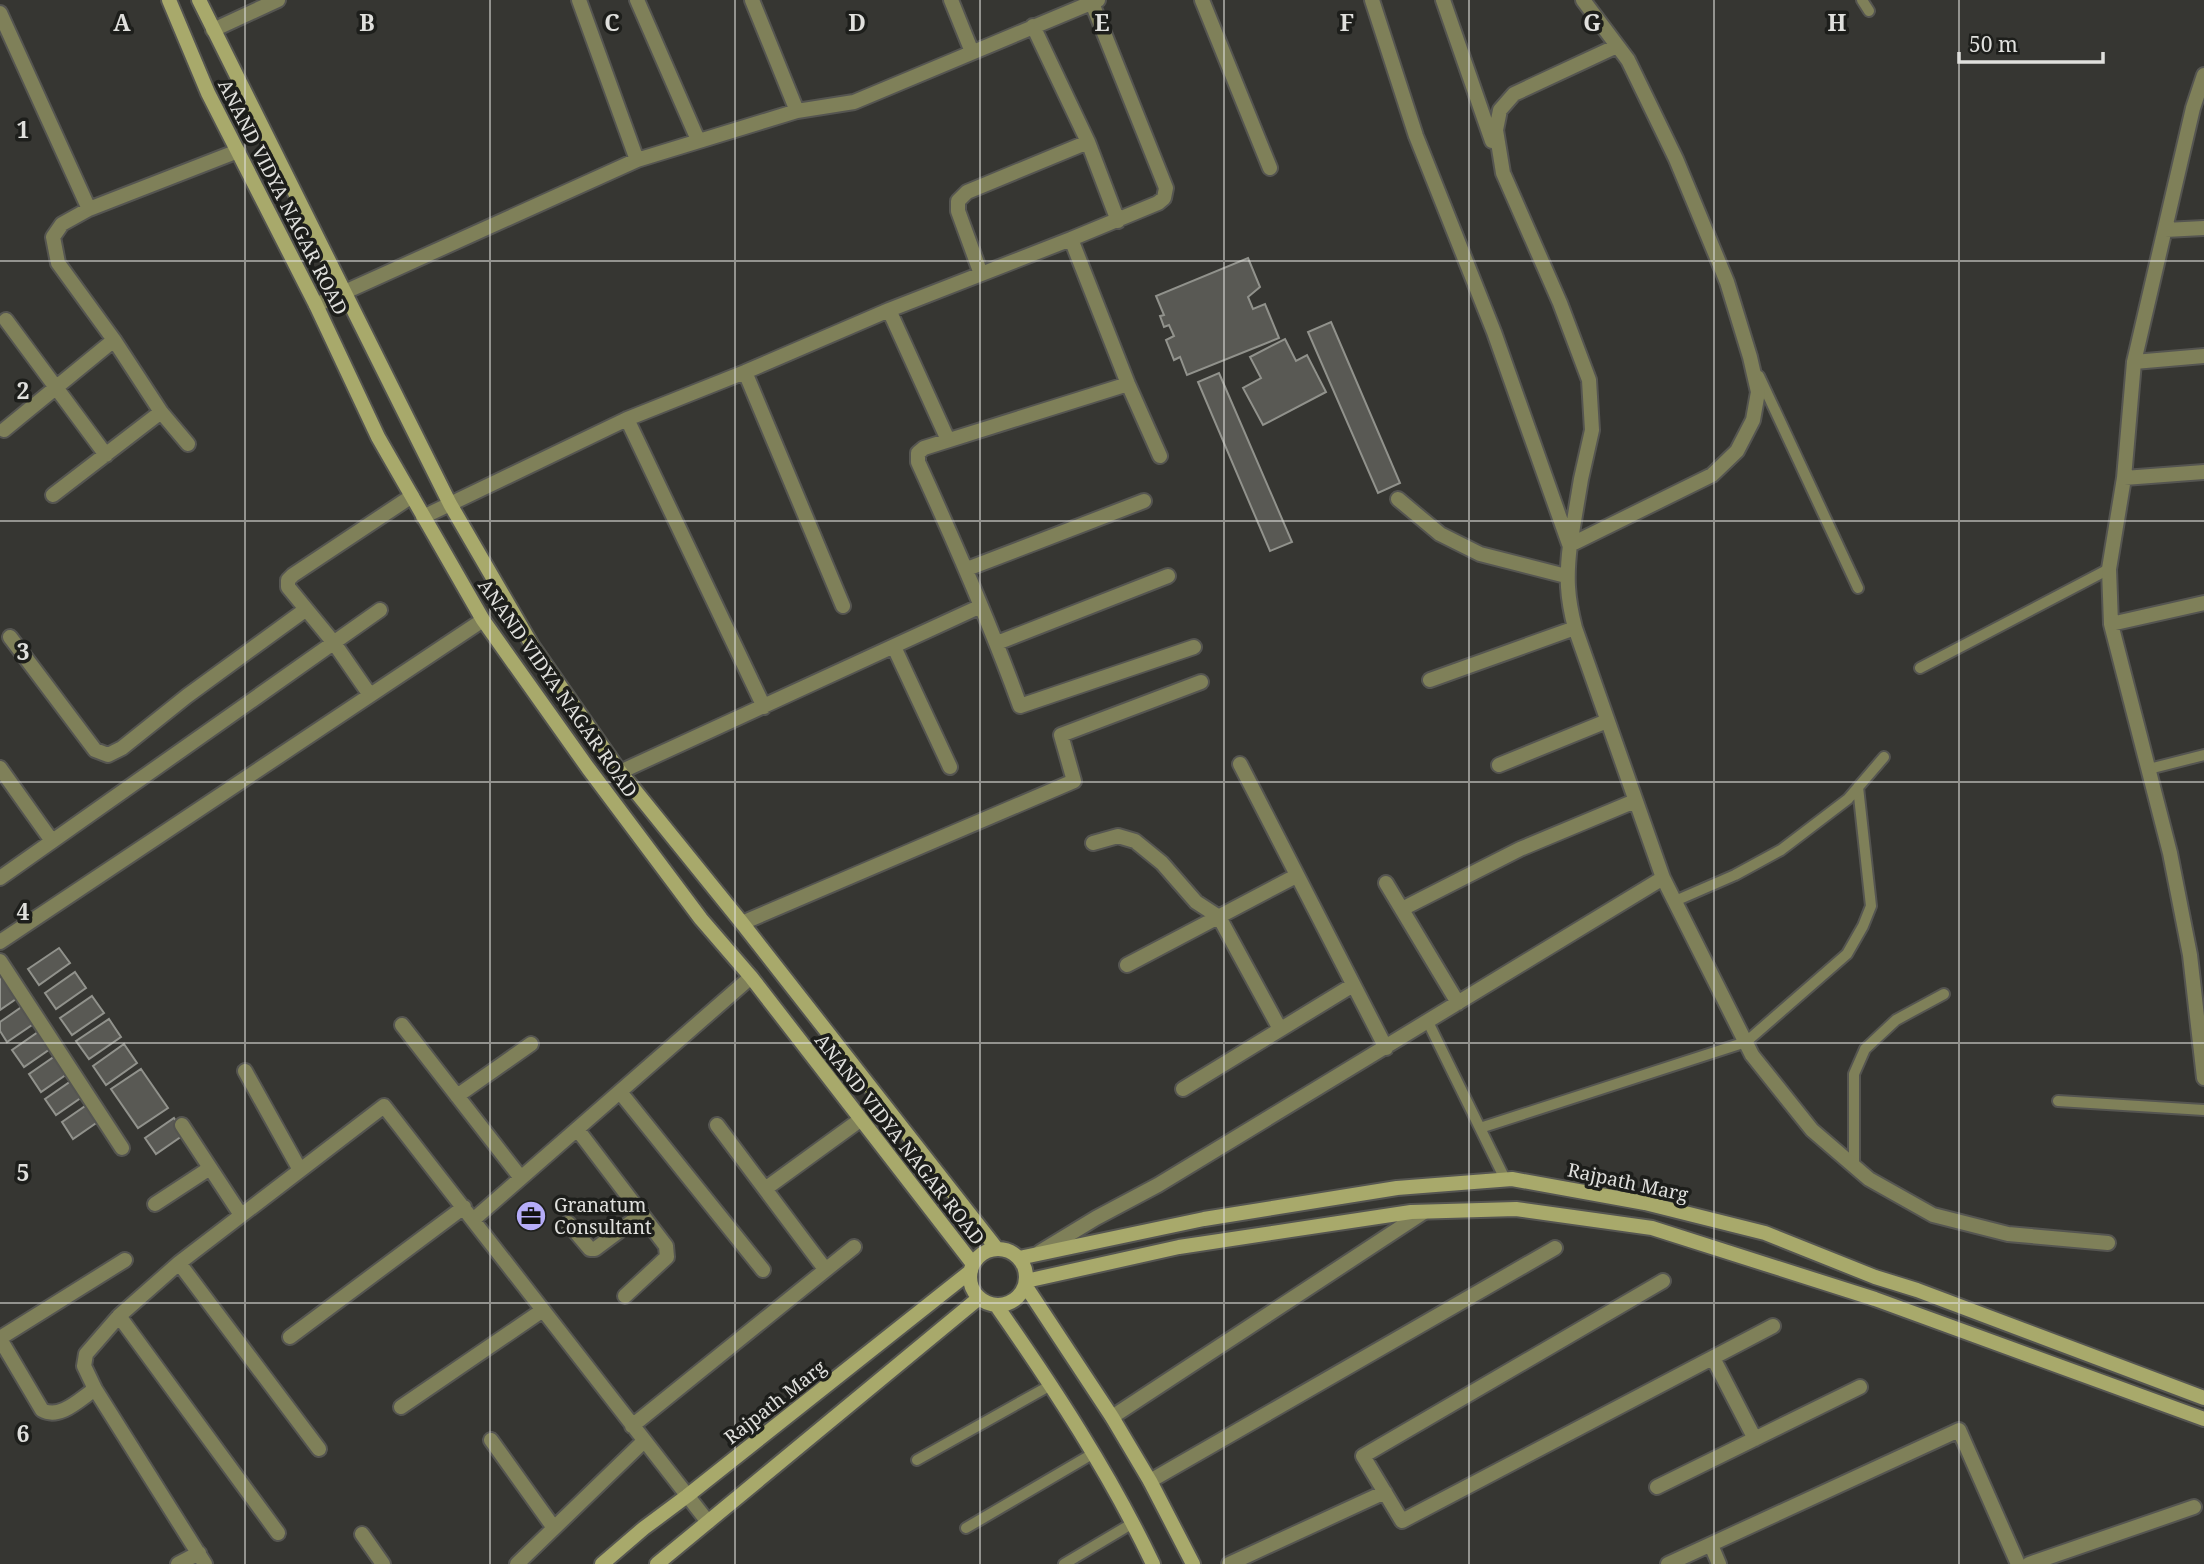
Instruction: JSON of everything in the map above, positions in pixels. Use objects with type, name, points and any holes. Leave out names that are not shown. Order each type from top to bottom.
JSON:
[{"type":"main road","name":"ANAND VIDYA NAGAR ROAD","points":[[169,0],[208,93],[316,305],[378,437],[483,620],[604,790],[701,919],[751,977],[972,1268]]},
{"type":"main road","name":"ANAND VIDYA NAGAR ROAD","points":[[199,0],[450,504],[533,647],[620,772],[997,1249]]},
{"type":"main road","name":"Rajpath Marg","points":[[1019,1258],[1218,1217],[1397,1188],[1505,1179],[1645,1203],[1765,1233],[1875,1278],[1917,1290],[2204,1398]]},
{"type":"main road","name":"Rajpath Marg","points":[[1026,1283],[1178,1247],[1424,1212],[1517,1209],[1652,1228],[1875,1299],[2204,1419]]},
{"type":"main road","points":[[1026,1283],[1016,1300],[1004,1306],[989,1305],[979,1298],[970,1280],[972,1268],[984,1252],[997,1249],[1010,1252],[1019,1258],[1025,1267],[1026,1283],[1112,1417],[1194,1564]]},
{"type":"main road","name":"Rajpath Marg","points":[[602,1564],[972,1268]]},
{"type":"main road","points":[[657,1564],[979,1298]]},
{"type":"main road","points":[[996,1305],[1094,1453],[1153,1564]]},
{"type":"street","points":[[213,30],[278,0]]},
{"type":"street","points":[[579,0],[637,160]]},
{"type":"street","points":[[637,0],[698,140]]},
{"type":"street","points":[[752,0],[797,111]]},
{"type":"street","points":[[951,0],[972,52]]},
{"type":"street","points":[[1202,0],[1270,168]]},
{"type":"street","points":[[1372,0],[1416,135],[1494,332],[1570,545]]},
{"type":"street","points":[[1443,0],[1503,173],[1560,303],[1589,380],[1592,430],[1581,479],[1566,576],[1568,601],[1575,628],[1663,878],[1752,1055],[1812,1129],[1869,1179],[1933,1215],[2008,1234],[2109,1242]]},
{"type":"street","points":[[316,305],[637,160],[797,111],[854,102],[1095,1],[1166,188],[1164,198],[1158,204],[889,310],[627,419],[423,517]]},
{"type":"street","points":[[1570,545],[1712,475],[1737,451],[1753,420],[1758,392],[1727,282],[1676,159],[1628,60],[1590,2]]},
{"type":"street","points":[[0,13],[89,209]]},
{"type":"street","points":[[1033,26],[1088,142],[1118,221]]},
{"type":"street","points":[[1503,173],[1496,130],[1500,110],[1514,94],[1617,46]]},
{"type":"street","points":[[2204,75],[2197,123],[2165,230],[2134,362],[2124,478],[2109,569],[2111,624],[2170,853],[2190,955],[2204,1078]]},
{"type":"street","points":[[981,274],[958,211],[958,201],[967,192],[1088,142]]},
{"type":"street","points":[[188,444],[161,412],[114,340],[58,263],[53,237],[62,224],[89,209],[238,151]]},
{"type":"street","points":[[2165,230],[2204,228]]},
{"type":"street","points":[[1071,239],[1128,384],[1160,456]]},
{"type":"street","points":[[889,310],[948,440]]},
{"type":"street","points":[[6,320],[106,455]]},
{"type":"street","points":[[4,430],[114,340]]},
{"type":"street","points":[[2134,362],[2204,356]]},
{"type":"street","points":[[745,372],[843,606]]},
{"type":"street","points":[[1128,384],[924,448],[918,453],[918,462],[998,643],[1020,706],[1194,647]]},
{"type":"street","points":[[53,495],[161,412]]},
{"type":"street","points":[[627,419],[764,707]]},
{"type":"street","points":[[2124,478],[2204,472]]},
{"type":"street","points":[[370,695],[334,643],[288,587],[288,580],[412,496]]},
{"type":"street","points":[[1398,499],[1440,534],[1480,554],[1566,576]]},
{"type":"street","points":[[967,569],[1144,501]]},
{"type":"street","points":[[998,643],[1168,576]]},
{"type":"street","points":[[2111,624],[2204,603]]},
{"type":"street","points":[[620,772],[981,606]]},
{"type":"street","points":[[10,637],[95,750],[108,755],[122,748],[187,696],[305,610]]},
{"type":"street","points":[[0,878],[380,610]]},
{"type":"street","points":[[0,942],[483,620]]},
{"type":"street","points":[[1430,680],[1575,628]]},
{"type":"street","points":[[894,647],[950,767]]},
{"type":"street","points":[[742,923],[1074,781],[1060,735],[1202,682]]},
{"type":"street","points":[[1499,765],[1606,721]]},
{"type":"street","points":[[1240,764],[1386,1048]]},
{"type":"street","points":[[0,768],[52,841]]},
{"type":"street","points":[[1402,909],[1520,849],[1636,801]]},
{"type":"street","points":[[1093,843],[1118,836],[1135,841],[1161,863],[1196,902],[1219,916],[1280,1029]]},
{"type":"street","points":[[1128,965],[1296,876]]},
{"type":"street","points":[[1035,1255],[1158,1185],[1663,878]]},
{"type":"street","points":[[1386,883],[1458,1003]]},
{"type":"street","points":[[0,961],[122,1148]]},
{"type":"street","points":[[473,1220],[751,977]]},
{"type":"street","points":[[1183,1089],[1353,985]]},
{"type":"street","points":[[402,1025],[521,1178]]},
{"type":"street","points":[[457,1096],[531,1044]]},
{"type":"street","points":[[246,1071],[300,1170]]},
{"type":"street","points":[[620,1092],[763,1270]]},
{"type":"street","points":[[178,1564],[202,1559],[95,1389],[84,1366],[86,1354],[119,1316],[179,1264],[384,1106],[708,1522]]},
{"type":"street","points":[[765,1189],[860,1120]]},
{"type":"street","points":[[182,1125],[241,1215]]},
{"type":"street","points":[[717,1125],[825,1269]]},
{"type":"street","points":[[577,1129],[666,1246],[667,1257],[625,1296]]},
{"type":"street","points":[[155,1203],[210,1168]]},
{"type":"street","points":[[290,1337],[464,1207]]},
{"type":"street","points":[[1112,1417],[1424,1212]]},
{"type":"street","points":[[568,1223],[590,1249],[595,1249],[642,1214]]},
{"type":"street","points":[[632,1426],[854,1247]]},
{"type":"street","points":[[1150,1481],[1555,1248]]},
{"type":"street","points":[[95,1389],[59,1413],[49,1414],[43,1410],[0,1339],[125,1260]]},
{"type":"street","points":[[179,1264],[319,1449]]},
{"type":"street","points":[[1663,1282],[1363,1456],[1402,1521],[1773,1326]]},
{"type":"street","points":[[401,1406],[543,1310]]},
{"type":"street","points":[[119,1316],[278,1533]]},
{"type":"street","points":[[1713,1358],[1755,1439]]},
{"type":"street","points":[[1657,1487],[1860,1387]]},
{"type":"street","points":[[1668,1564],[1959,1430],[2018,1564]]},
{"type":"street","points":[[491,1440],[554,1528]]},
{"type":"street","points":[[517,1564],[644,1441]]},
{"type":"street","points":[[1229,1564],[1385,1492]]},
{"type":"street","points":[[2029,1564],[2194,1507]]},
{"type":"street","points":[[362,1534],[383,1564]]},
{"type":"street","points":[[1711,1545],[1719,1564]]},
{"type":"lane","points":[[1862,0],[1869,10]]},
{"type":"lane","points":[[1750,357],[1858,588]]},
{"type":"lane","points":[[1920,668],[2109,569]]},
{"type":"lane","points":[[2149,769],[2204,755]]},
{"type":"lane","points":[[1675,901],[1735,875],[1781,850],[1848,799],[1884,757]]},
{"type":"lane","points":[[1480,1128],[1746,1042],[1847,954],[1871,906],[1858,787]]},
{"type":"lane","points":[[1854,1166],[1854,1074],[1865,1049],[1896,1020],[1944,994]]},
{"type":"lane","points":[[1428,1022],[1505,1179]]},
{"type":"lane","points":[[2059,1101],[2204,1110]]},
{"type":"lane","points":[[917,1460],[1051,1385]]},
{"type":"lane","points":[[966,1528],[1094,1453]]},
{"type":"lane","points":[[1064,1564],[1133,1523]]},
{"type":"building","points":[[1248,258],[1260,287],[1248,297],[1253,309],[1265,304],[1279,338],[1187,375],[1180,357],[1174,360],[1166,340],[1174,336],[1169,325],[1164,327],[1160,316],[1164,315],[1156,296]]},
{"type":"building","points":[[1331,322],[1400,483],[1378,493],[1308,332]]},
{"type":"building","points":[[1285,339],[1296,361],[1307,355],[1326,392],[1263,425],[1243,388],[1261,378],[1250,357]]},
{"type":"building","points":[[1219,373],[1292,542],[1270,551],[1198,382]]},
{"type":"building","points":[[59,948],[70,963],[39,985],[28,969]]},
{"type":"building","points":[[75,972],[86,988],[56,1009],[45,993]]},
{"type":"building","points":[[3,973],[19,997],[0,1010],[0,975]]},
{"type":"building","points":[[92,996],[104,1013],[72,1035],[60,1018]]},
{"type":"building","points":[[23,1006],[35,1023],[7,1042],[0,1031],[0,1022]]},
{"type":"building","points":[[109,1019],[121,1037],[89,1059],[76,1041]]},
{"type":"building","points":[[41,1030],[53,1047],[24,1067],[12,1050]]},
{"type":"building","points":[[124,1044],[137,1063],[106,1085],[93,1066]]},
{"type":"building","points":[[58,1054],[70,1072],[41,1092],[29,1074]]},
{"type":"building","points":[[141,1069],[168,1108],[138,1128],[111,1089]]},
{"type":"building","points":[[74,1079],[85,1095],[56,1115],[45,1099]]},
{"type":"building","points":[[91,1102],[102,1119],[73,1139],[62,1122]]},
{"type":"building","points":[[174,1118],[185,1134],[156,1154],[145,1138]]},
{"type":"place","name":"Granatum Consultant","points":[[531,1216]]}]
